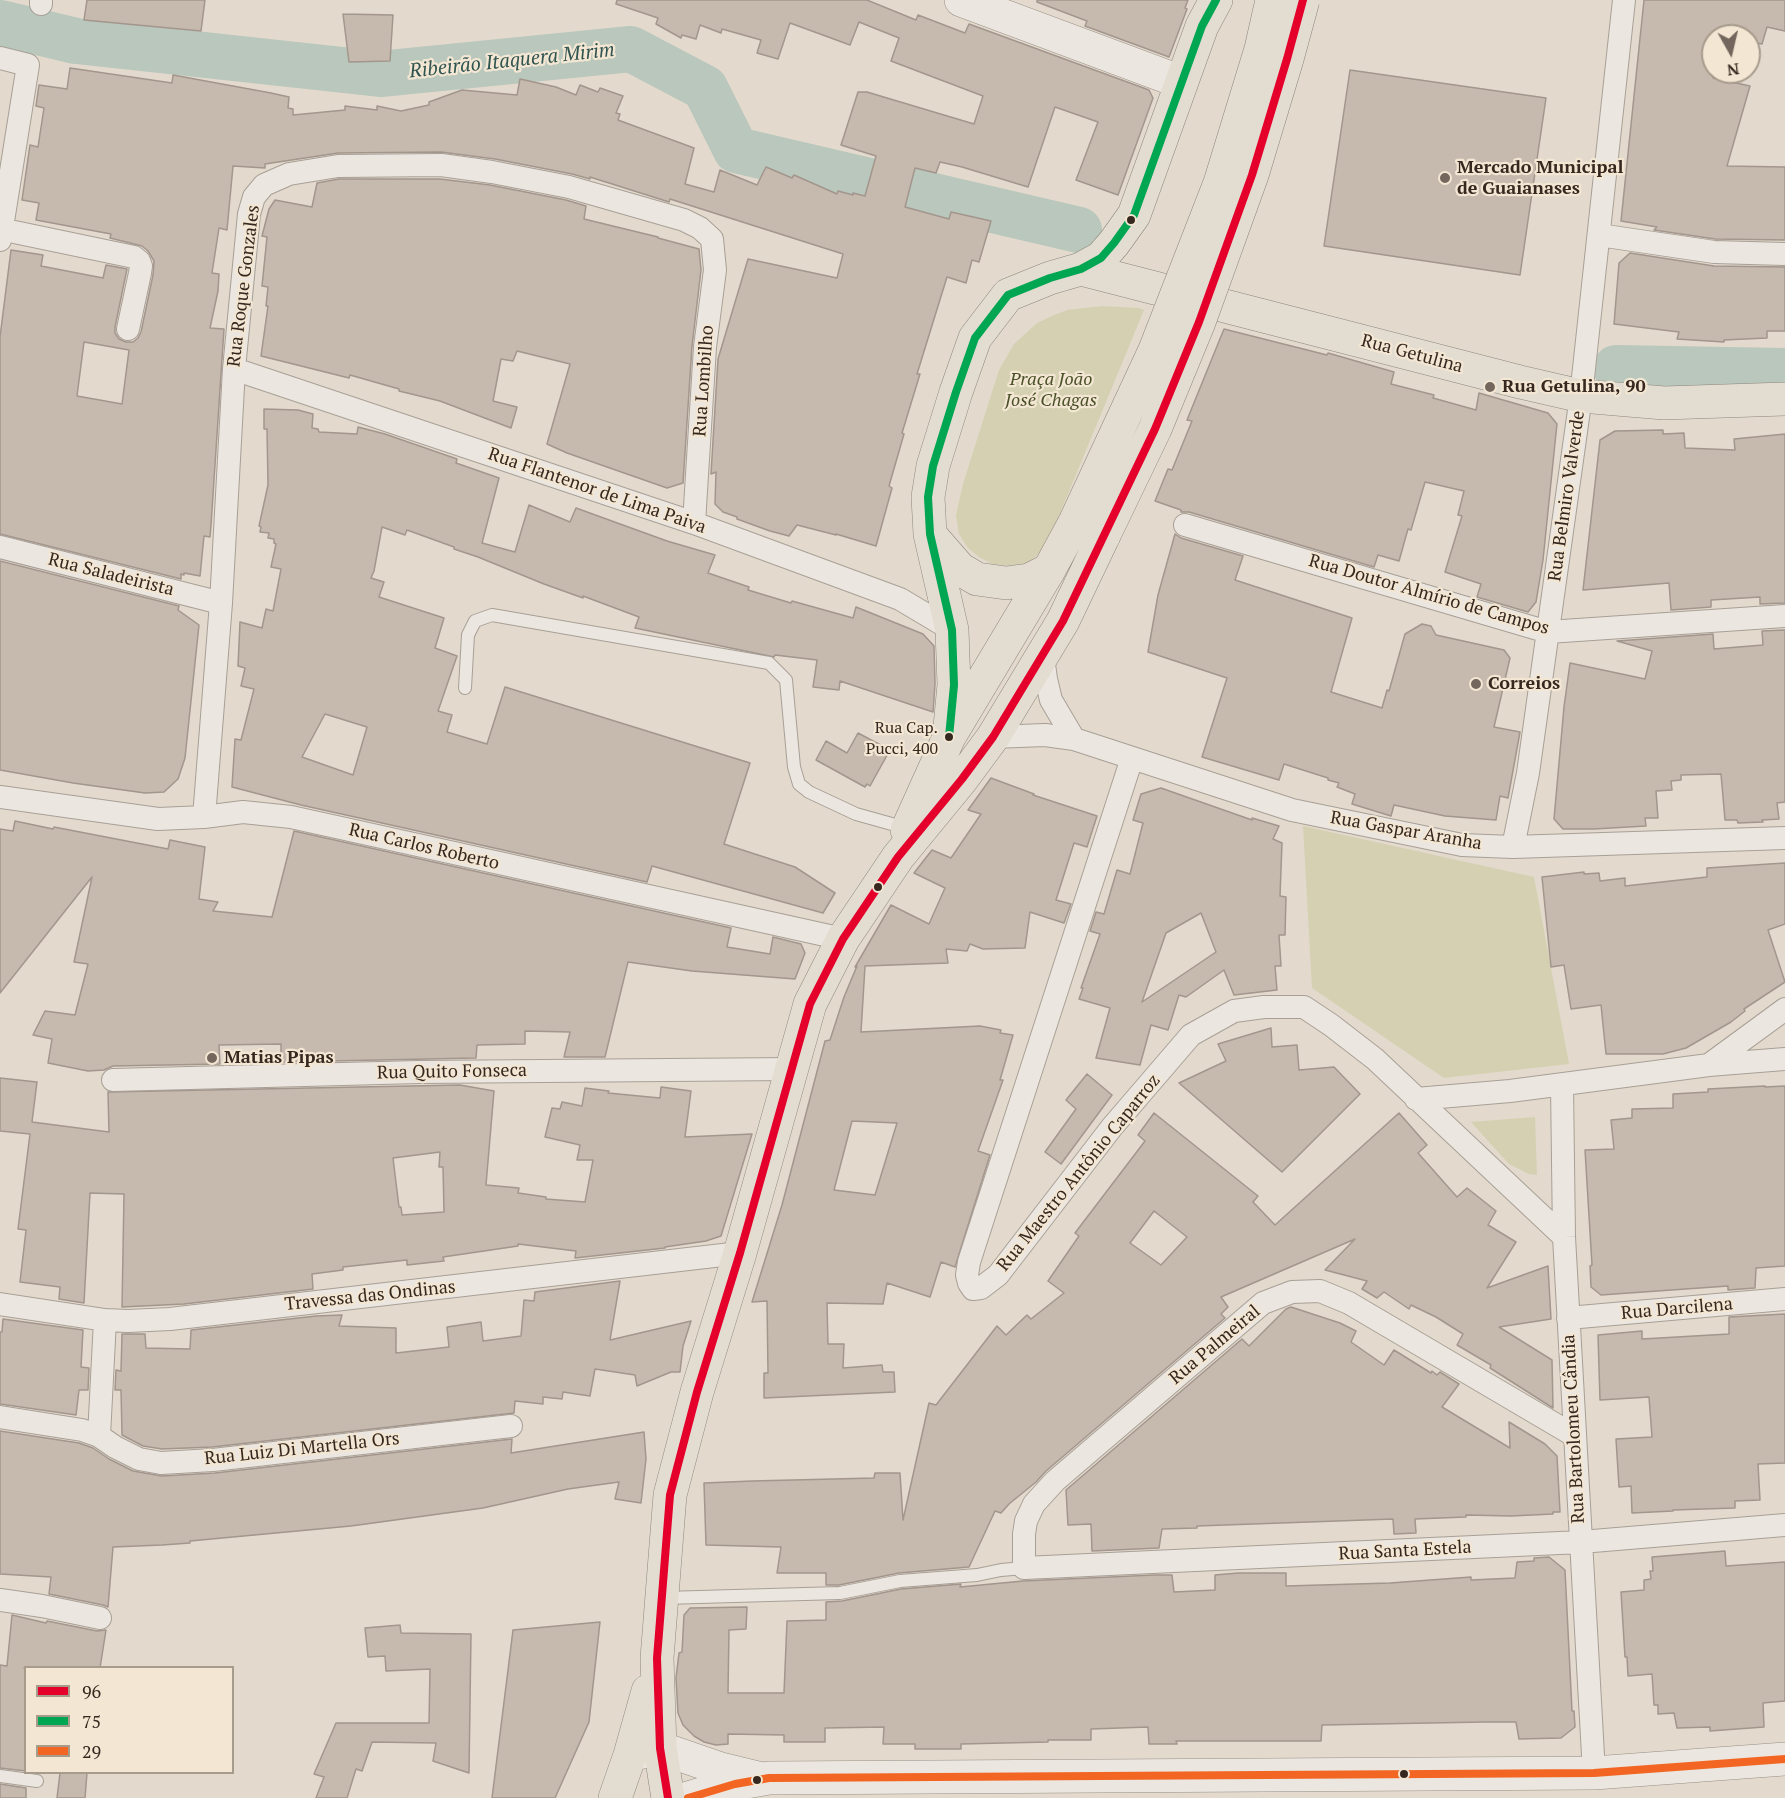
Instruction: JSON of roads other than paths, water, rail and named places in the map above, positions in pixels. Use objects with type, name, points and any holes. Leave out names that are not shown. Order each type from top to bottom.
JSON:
[{"type":"main road","points":[[961,0],[1181,82]]},
{"type":"main road","points":[[949,737],[954,685],[952,630],[930,534],[928,497],[933,466],[975,339],[1008,295],[1050,278],[1081,269],[1101,258],[1134,215],[1202,26],[1216,0]]},
{"type":"main road","points":[[630,1777],[657,1658],[670,1495],[697,1392],[740,1253],[810,1004],[843,939],[903,843],[949,737],[1049,570],[1155,350],[1216,194],[1261,49],[1272,0]]},
{"type":"main road","points":[[903,843],[962,779],[993,737],[1043,657],[1063,621],[1155,429],[1199,322],[1252,175],[1303,0]]},
{"type":"main road","points":[[1134,215],[1132,251],[1134,268],[1142,284]]},
{"type":"main road","name":"Rua Getulina","points":[[1081,269],[1581,396],[1664,403],[1785,399]]},
{"type":"main road","points":[[930,534],[960,569],[977,579],[1006,584],[1029,580],[1049,570]]},
{"type":"main road","points":[[688,1798],[759,1779],[1594,1773],[1785,1760]]},
{"type":"main road","points":[[630,1777],[721,1769],[759,1779]]},
{"type":"main road","points":[[630,1777],[668,1798]]},
{"type":"street","name":"Rua Belmiro Valverde","points":[[1513,847],[1528,773],[1581,396],[1624,0]]},
{"type":"street","points":[[0,58],[28,65],[1,232],[134,256],[141,266],[128,329]]},
{"type":"street","name":"Rua Roque Gonzales","points":[[204,818],[221,603],[234,369],[249,214],[254,197],[264,185],[289,174],[338,166],[441,165],[569,187],[684,220],[700,228],[712,239]]},
{"type":"street","points":[[1599,235],[1714,252],[1785,254]]},
{"type":"street","name":"Rua Lombilho","points":[[694,524],[705,347],[715,270],[712,239]]},
{"type":"street","name":"Rua Flantenor de Lima Paiva","points":[[234,369],[694,524],[900,599],[952,630]]},
{"type":"street","name":"Rua Doutor Almírio de Campos","points":[[1185,525],[1548,632],[1785,616]]},
{"type":"street","name":"Rua Saladeirista","points":[[0,547],[221,603]]},
{"type":"street","points":[[1043,657],[1051,700],[1074,739]]},
{"type":"street","name":"Rua Gaspar Aranha","points":[[993,737],[1045,735],[1074,739],[1292,810],[1462,845],[1513,847],[1785,838]]},
{"type":"street","name":"Rua Maestro Antônio Caparroz","points":[[1132,758],[969,1262],[967,1275],[973,1289],[981,1288],[998,1275],[1112,1127],[1191,1035],[1234,1011],[1264,1006],[1304,1007],[1331,1025],[1375,1059],[1563,1237]]},
{"type":"street","name":"Rua Carlos Roberto","points":[[0,797],[158,819],[204,818],[243,812],[291,817],[843,939]]},
{"type":"street","points":[[1709,1065],[1785,1009]]},
{"type":"street","points":[[1416,1099],[1562,1085],[1709,1065],[1785,1059]]},
{"type":"street","name":"Rua Quito Fonseca","points":[[113,1080],[419,1072],[792,1069]]},
{"type":"street","name":"Rua Bartolomeu Cândia","points":[[1562,1085],[1563,1237],[1594,1773]]},
{"type":"street","name":"Travessa das Ondinas","points":[[0,1304],[105,1320],[182,1318],[740,1253]]},
{"type":"street","name":"Rua Palmeiral","points":[[1024,1568],[1026,1521],[1034,1504],[1055,1481],[1263,1303],[1292,1292],[1320,1291],[1349,1303],[1575,1436]]},
{"type":"street","name":"Rua Darcilena","points":[[1568,1318],[1785,1299]]},
{"type":"street","points":[[99,1436],[105,1320]]},
{"type":"street","name":"Rua Luiz Di Martella Ors","points":[[0,1417],[82,1430],[99,1436],[139,1459],[160,1463],[213,1460],[511,1426]]},
{"type":"street","name":"Rua Santa Estela","points":[[1024,1568],[1581,1542],[1785,1524]]},
{"type":"street","points":[[0,1600],[100,1618]]},
{"type":"lane","points":[[465,688],[468,635],[475,621],[492,615],[769,663],[786,680],[794,767],[799,784],[809,792],[856,814],[903,843]]},
{"type":"lane","points":[[662,1598],[840,1593],[900,1581],[977,1575],[1024,1568]]},
{"type":"lane","points":[[0,1776],[37,1781]]},
{"type":"waterway","name":"Ribeirão Itaquera Mirim","points":[[0,23],[76,41],[380,74],[631,49],[705,88],[736,150],[1079,230]]},
{"type":"waterway","name":"Ribeirão Itaquera Mirim","points":[[1616,368],[1785,371]]},
{"type":"place","name":"Mercado Municipal de Guaianases","points":[[1445,178]]},
{"type":"place","name":"Rua Getulina, 90","points":[[1490,387]]},
{"type":"place","name":"Correios","points":[[1476,684]]},
{"type":"place","name":"Rua Cap. Pucci, 400","points":[[949,737]]},
{"type":"place","name":"Matias Pipas","points":[[212,1058]]},
{"type":"park label","name":"Praça João José Chagas","points":[[1051,390]]}]
